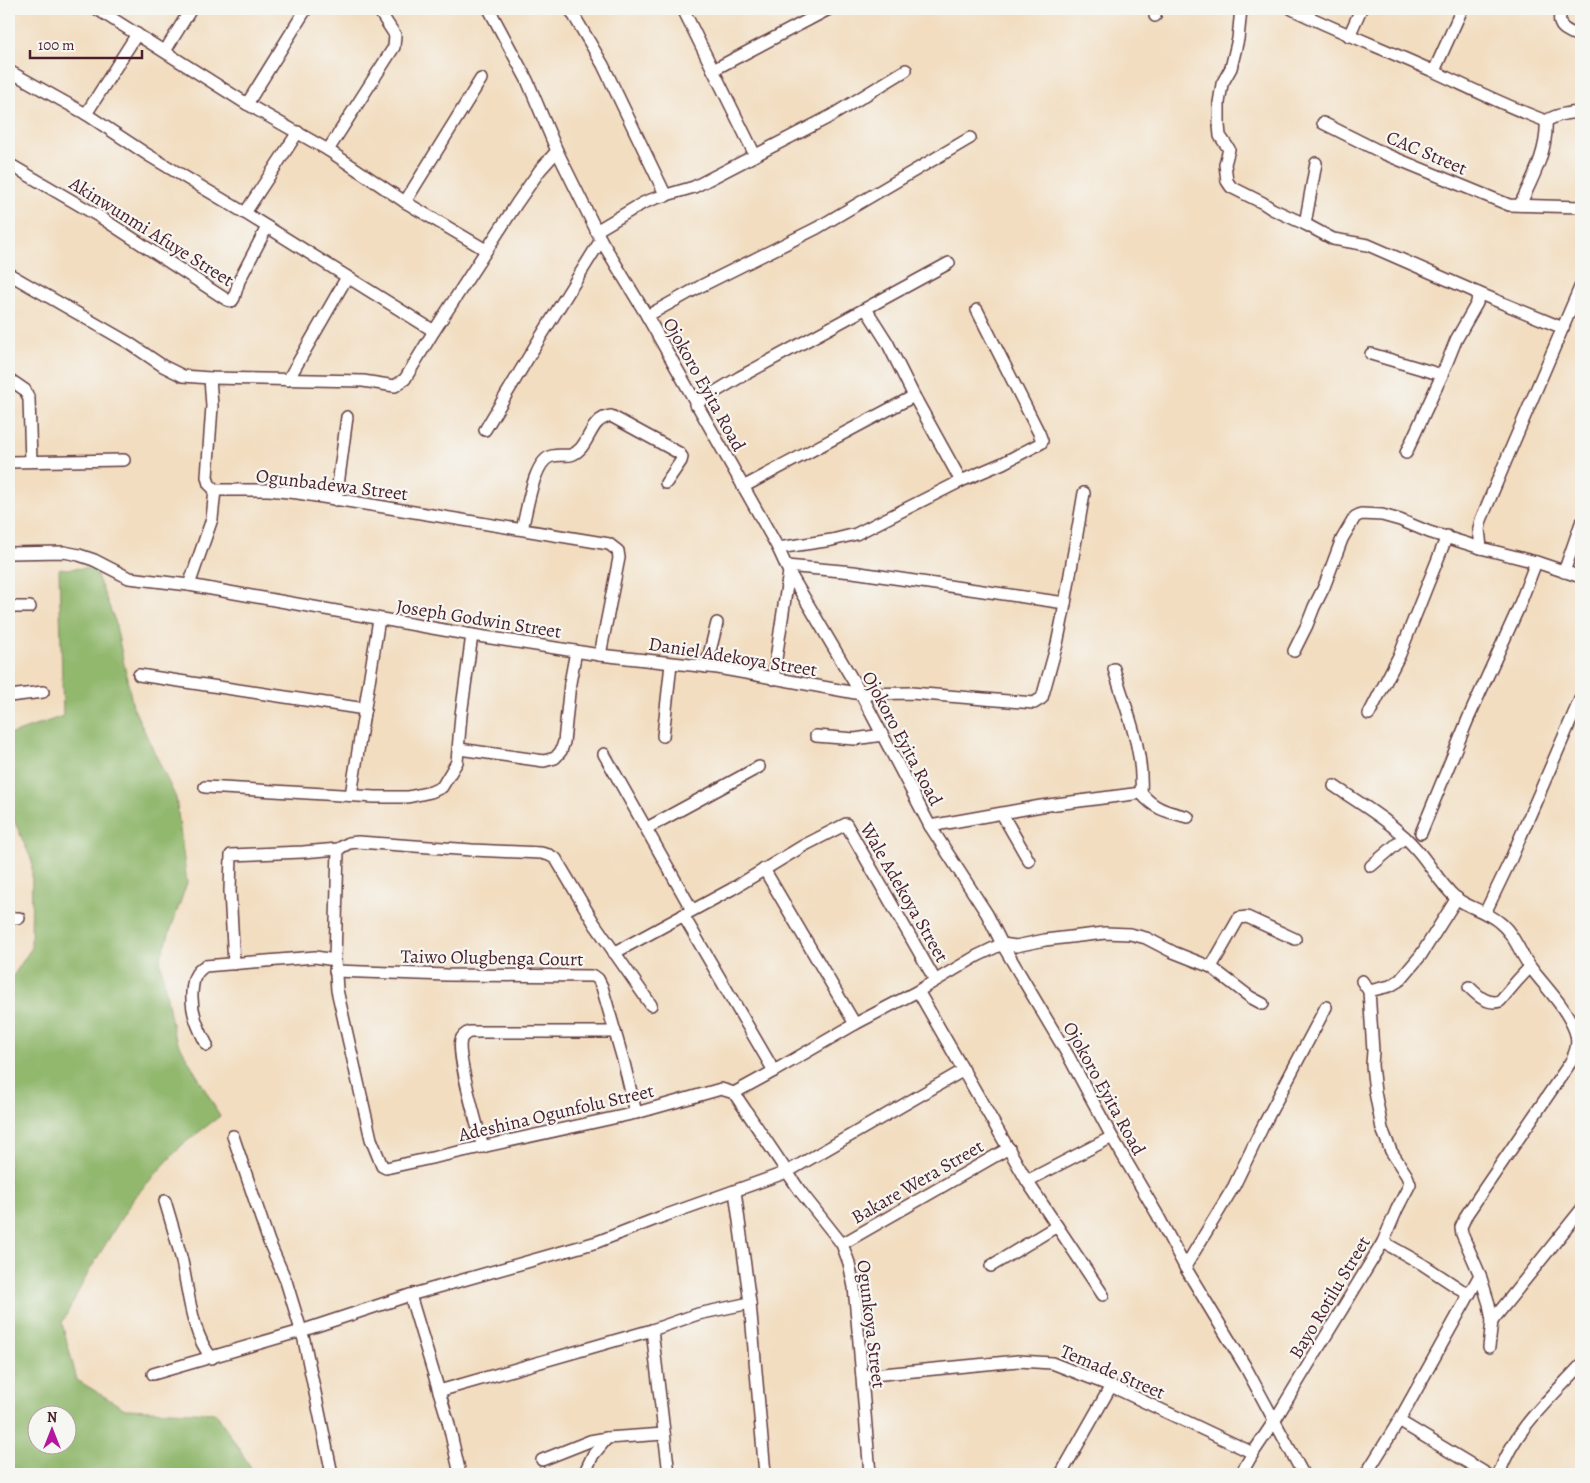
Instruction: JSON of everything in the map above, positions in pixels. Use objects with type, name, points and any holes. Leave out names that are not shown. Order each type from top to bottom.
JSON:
[{"type":"street","points":[[97,9],[247,104],[328,150],[405,202],[486,250]]},
{"type":"street","points":[[165,51],[191,9]]},
{"type":"street","points":[[247,104],[306,9]]},
{"type":"street","points":[[328,150],[394,47],[395,35],[378,9]]},
{"type":"street","name":"Ojokoro Eyita Road","points":[[489,9],[527,80],[557,152],[599,235],[778,548],[787,569],[861,694],[930,826],[987,914],[1002,944],[1069,1057],[1185,1267],[1245,1366],[1303,1474]]},
{"type":"street","points":[[570,9],[603,65],[666,196]]},
{"type":"street","points":[[683,9],[755,155]]},
{"type":"street","points":[[713,70],[829,9]]},
{"type":"street","points":[[1241,9],[1238,39],[1231,68],[1222,84],[1219,103],[1220,136],[1229,149],[1225,164],[1227,181],[1231,187],[1333,239],[1368,245],[1563,328]]},
{"type":"street","points":[[1292,9],[1348,36],[1434,71],[1519,112],[1546,121]]},
{"type":"street","points":[[1348,36],[1361,9]]},
{"type":"street","points":[[1434,71],[1462,9]]},
{"type":"street","points":[[1562,9],[1560,18],[1564,31],[1581,37]]},
{"type":"street","points":[[86,114],[137,34]]},
{"type":"street","points":[[485,430],[599,235],[643,204],[694,187],[831,116],[906,70]]},
{"type":"street","points":[[9,72],[86,114],[148,156],[245,213],[434,331]]},
{"type":"street","points":[[405,202],[481,79]]},
{"type":"street","points":[[1546,121],[1554,116],[1581,112]]},
{"type":"street","points":[[1520,205],[1536,171],[1544,147],[1547,133],[1546,121]]},
{"type":"street","name":"CAC Street","points":[[1323,123],[1385,154],[1508,205],[1581,207]]},
{"type":"street","points":[[245,213],[298,132]]},
{"type":"street","points":[[647,316],[701,286],[817,228],[970,138]]},
{"type":"street","points":[[9,274],[183,376],[363,381],[395,386],[405,380],[434,331],[517,203],[540,170],[557,152]]},
{"type":"street","points":[[1305,224],[1316,163]]},
{"type":"street","name":"Akinwunmi Afuye Street","points":[[9,164],[100,218],[227,300],[232,301],[234,298],[239,281],[267,227]]},
{"type":"street","points":[[695,404],[748,372],[949,263]]},
{"type":"street","points":[[288,380],[347,277]]},
{"type":"street","points":[[1481,548],[1479,529],[1481,520],[1563,328],[1579,297],[1581,285]]},
{"type":"street","points":[[1406,453],[1456,340],[1477,303],[1478,293]]},
{"type":"street","points":[[866,309],[887,342],[914,396],[961,481]]},
{"type":"street","points":[[778,548],[832,540],[856,534],[1042,441],[977,310]]},
{"type":"street","points":[[1371,354],[1442,375]]},
{"type":"street","points":[[189,585],[212,518],[215,490],[209,484],[207,477],[212,406],[210,378]]},
{"type":"street","points":[[9,379],[25,390],[29,398],[30,461]]},
{"type":"street","points":[[743,487],[914,396]]},
{"type":"street","points":[[522,529],[533,484],[539,468],[545,459],[550,456],[570,456],[577,452],[597,421],[605,416],[611,416],[679,453],[682,457],[681,461],[666,483]]},
{"type":"street","points":[[336,500],[347,417]]},
{"type":"street","points":[[9,462],[124,460]]},
{"type":"street","name":"Ogunbadewa Street","points":[[215,490],[269,490],[298,493],[609,544],[618,551],[618,558],[600,656]]},
{"type":"street","name":"Daniel Adekoya Street","points":[[600,656],[706,667],[861,694],[911,693],[1034,704],[1042,698],[1057,644],[1084,493]]},
{"type":"street","points":[[1294,651],[1324,587],[1339,545],[1355,517],[1361,514],[1382,515],[1400,520],[1429,532],[1536,562],[1581,577]]},
{"type":"street","points":[[1564,572],[1581,524]]},
{"type":"street","points":[[1369,714],[1400,654],[1447,536]]},
{"type":"street","points":[[9,553],[64,552],[94,560],[129,578],[189,585],[379,619]]},
{"type":"street","points":[[1421,833],[1468,720],[1518,609],[1536,562]]},
{"type":"street","points":[[773,679],[787,569],[853,572],[1065,603]]},
{"type":"street","points":[[9,606],[30,607]]},
{"type":"street","name":"Joseph Godwin Street","points":[[351,795],[379,619],[600,656]]},
{"type":"street","points":[[706,667],[716,623]]},
{"type":"street","points":[[206,787],[408,797],[431,792],[442,787],[457,762],[461,715],[472,635]]},
{"type":"street","points":[[459,749],[544,761],[555,758],[561,751],[564,742],[570,683],[576,651]]},
{"type":"street","points":[[662,736],[671,664]]},
{"type":"street","points":[[1114,668],[1137,740],[1142,774],[1141,793],[1147,801],[1161,810],[1188,817]]},
{"type":"street","points":[[139,674],[365,709]]},
{"type":"street","points":[[9,696],[43,692]]},
{"type":"street","points":[[1486,913],[1581,697]]},
{"type":"street","points":[[816,736],[855,739],[882,735]]},
{"type":"street","points":[[604,754],[647,828],[688,912],[774,1071]]},
{"type":"street","points":[[647,828],[759,767]]},
{"type":"street","points":[[1334,786],[1373,812],[1405,837],[1419,851],[1456,898],[1500,922],[1510,934],[1530,967],[1563,1009],[1574,1031],[1579,1053],[1467,1214],[1461,1227],[1466,1245],[1480,1275],[1490,1304],[1492,1321],[1489,1347]]},
{"type":"street","points":[[930,826],[1070,802],[1141,793]]},
{"type":"street","points":[[1002,814],[1029,861]]},
{"type":"street","name":"Wale Adekoya Street","points":[[764,869],[846,824],[935,980]]},
{"type":"street","points":[[1371,866],[1405,837]]},
{"type":"street","points":[[234,964],[230,891],[231,855],[338,849],[349,842],[472,850],[541,852],[556,859],[614,953],[651,1005]]},
{"type":"street","points":[[207,1046],[193,1016],[191,1002],[193,978],[197,971],[205,966],[315,957],[335,966],[338,849]]},
{"type":"street","points":[[614,953],[732,889],[764,869],[855,1024]]},
{"type":"street","name":"Bayo Rotilu Street","points":[[1240,1474],[1383,1242],[1410,1184],[1382,1129],[1375,1092],[1365,986],[1390,986],[1400,980],[1421,955],[1456,898]]},
{"type":"street","points":[[1211,967],[1239,918],[1247,917],[1295,939]]},
{"type":"street","points":[[734,1093],[855,1024],[918,991],[977,956],[1002,944],[1016,946],[1045,940],[1105,933],[1130,934],[1146,938],[1211,967],[1250,997],[1263,1004]]},
{"type":"street","name":"Taiwo Olugbenga Court","points":[[335,966],[446,975],[594,976],[602,987],[636,1113]]},
{"type":"street","name":"Adeshina Ogunfolu Street","points":[[335,966],[341,1012],[371,1139],[382,1166],[386,1168],[636,1113],[721,1089],[734,1093]]},
{"type":"street","points":[[1469,987],[1482,999],[1496,1003],[1500,1001],[1530,967]]},
{"type":"street","points":[[918,991],[1027,1181],[1103,1295]]},
{"type":"street","points":[[1185,1267],[1234,1186],[1262,1128],[1326,1007]]},
{"type":"street","points":[[483,1147],[462,1061],[460,1042],[464,1035],[469,1032],[615,1032]]},
{"type":"street","points":[[153,1374],[301,1331],[410,1295],[597,1242],[660,1217],[787,1172],[964,1070]]},
{"type":"street","name":"Ogunkoya Street","points":[[734,1093],[787,1172],[842,1244],[850,1263],[854,1287],[870,1474]]},
{"type":"street","points":[[233,1136],[269,1242],[286,1281],[301,1331],[309,1360],[332,1474]]},
{"type":"street","points":[[1027,1181],[1112,1137]]},
{"type":"street","name":"Bakare Wera Street","points":[[842,1244],[1009,1148]]},
{"type":"street","points":[[735,1191],[750,1303],[765,1474]]},
{"type":"street","points":[[165,1201],[199,1337],[206,1352],[212,1358]]},
{"type":"street","points":[[1492,1321],[1581,1210]]},
{"type":"street","points":[[991,1266],[1057,1226]]},
{"type":"street","points":[[1383,1242],[1422,1264],[1469,1295]]},
{"type":"street","points":[[1366,1474],[1399,1422],[1480,1275]]},
{"type":"street","points":[[410,1295],[439,1391],[460,1474]]},
{"type":"street","points":[[439,1391],[652,1330],[698,1314],[750,1303]]},
{"type":"street","points":[[652,1330],[669,1474]]},
{"type":"street","name":"Temade Street","points":[[862,1376],[1018,1360],[1052,1363],[1112,1386],[1253,1453]]},
{"type":"street","points":[[1500,1474],[1509,1451],[1520,1432],[1581,1366]]},
{"type":"street","points":[[1061,1474],[1112,1386]]},
{"type":"street","points":[[1399,1422],[1487,1474]]},
{"type":"street","points":[[542,1460],[590,1442],[607,1438],[664,1434]]},
{"type":"street","points":[[584,1474],[594,1455],[607,1438]]},
{"type":"green space","points":[[94,568],[115,621],[133,707],[176,798],[187,883],[160,960],[174,1035],[220,1116],[182,1145],[133,1199],[88,1273],[62,1323],[77,1380],[125,1409],[216,1413],[255,1474],[9,1474],[9,982],[31,949],[32,861],[9,809],[9,735],[63,716],[59,569]]}]
